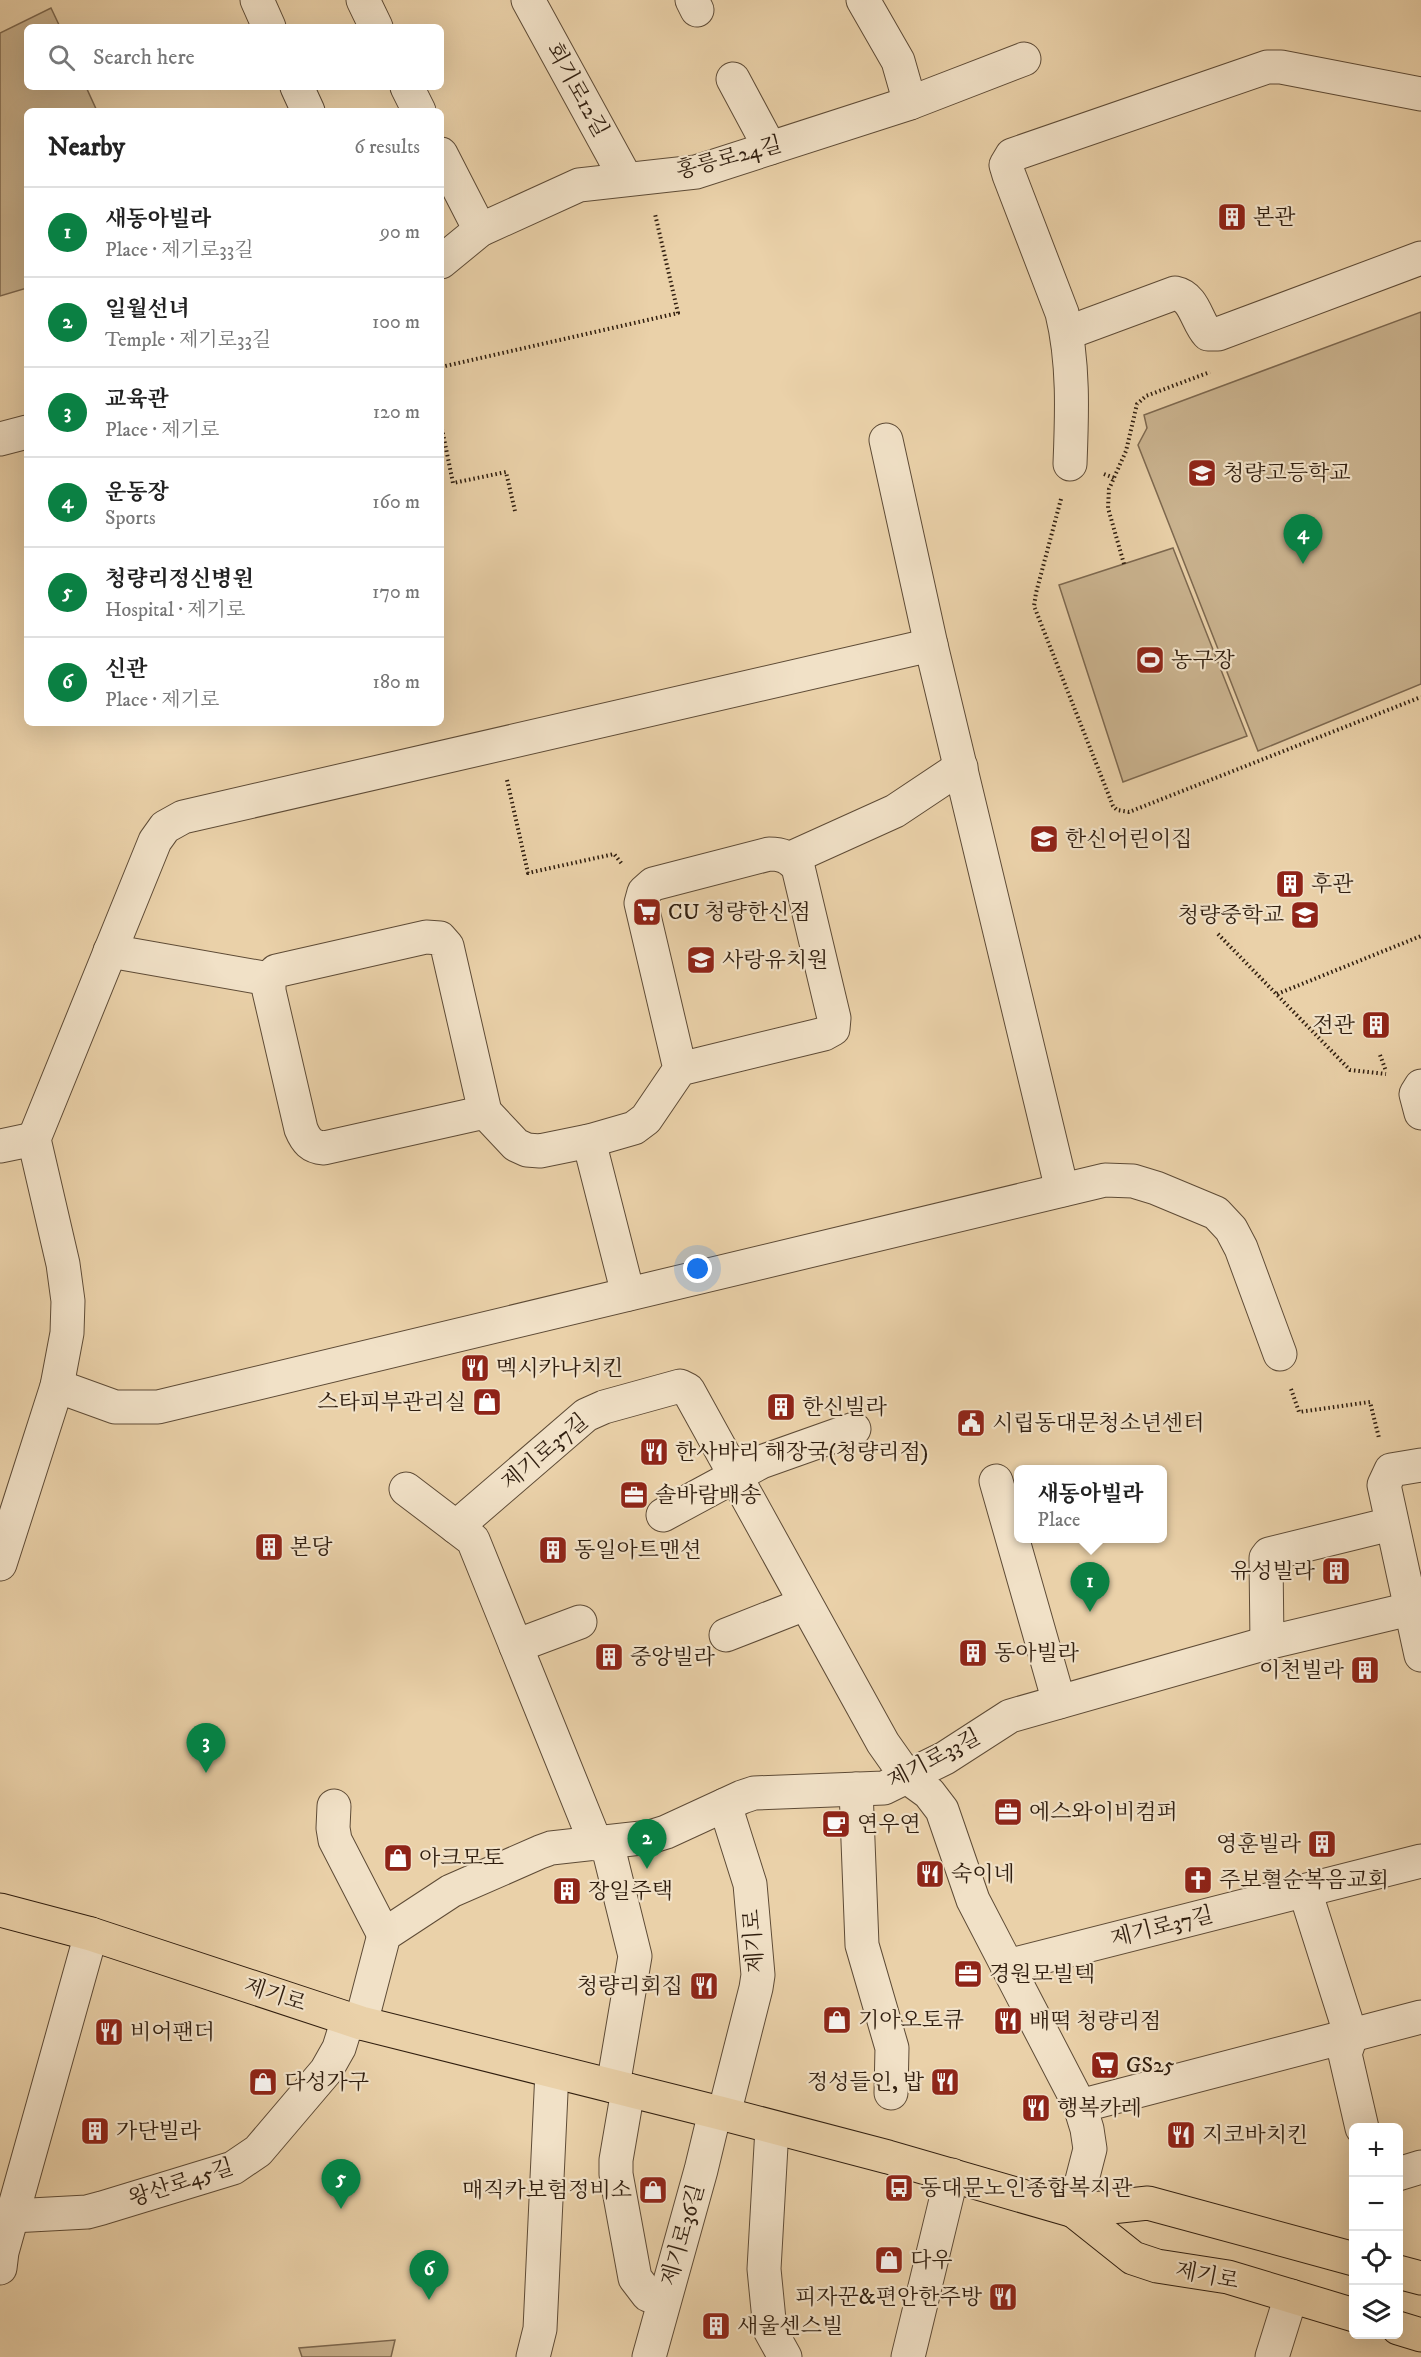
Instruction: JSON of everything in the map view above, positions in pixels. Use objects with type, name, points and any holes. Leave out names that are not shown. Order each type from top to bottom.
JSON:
[{"type":"main road","name":"제기로","points":[[0,1910],[91,1934],[354,2021],[719,2113],[952,2175],[1074,2211],[1132,2258],[1157,2266],[1228,2277],[1349,2314]]},
{"type":"main road","name":"제기로","points":[[1074,2211],[1148,2203],[1349,2258]]},
{"type":"main road","points":[[1403,2273],[1421,2278]]},
{"type":"main road","points":[[1403,2330],[1421,2335]]},
{"type":"street","points":[[257,0],[268,24]]},
{"type":"street","points":[[363,0],[375,24]]},
{"type":"street","name":"회기로12길","points":[[528,0],[637,178]]},
{"type":"street","points":[[863,0],[898,61],[910,104]]},
{"type":"street","name":"홍릉로24길","points":[[444,260],[480,230],[579,185],[696,172],[910,104],[1024,59]]},
{"type":"street","points":[[1071,464],[1072,406],[1067,333],[1062,313],[1009,175],[1006,165],[1012,155],[1267,67],[1281,67],[1421,94]]},
{"type":"street","points":[[733,79],[770,148]]},
{"type":"street","points":[[298,90],[307,108]]},
{"type":"street","points":[[408,90],[418,108]]},
{"type":"street","points":[[444,159],[480,230]]},
{"type":"street","points":[[1067,333],[1175,293],[1184,295],[1190,302],[1201,326],[1208,334],[1218,334],[1421,258]]},
{"type":"street","points":[[0,439],[24,433]]},
{"type":"street","points":[[886,440],[931,645],[1062,1190]]},
{"type":"street","points":[[0,1564],[57,1386],[67,1333],[68,1301],[63,1264],[34,1139],[155,841],[165,826],[183,817],[931,645]]},
{"type":"street","points":[[791,858],[895,811],[961,767]]},
{"type":"street","points":[[485,1112],[324,1148],[314,1147],[305,1138],[301,1129],[269,991],[269,979],[276,971],[426,937],[440,938],[447,946],[485,1112],[516,1145],[527,1150],[540,1151],[589,1141],[623,1132],[640,1124],[680,1069],[824,1034],[833,1029],[834,1018],[801,879],[798,867],[791,858],[769,854],[653,884],[645,891],[641,903],[680,1069]]},
{"type":"street","points":[[110,951],[269,979]]},
{"type":"street","points":[[1421,1086],[1416,1094],[1421,1113]]},
{"type":"street","points":[[0,1146],[34,1139]]},
{"type":"street","points":[[589,1141],[628,1294]]},
{"type":"street","points":[[57,1386],[115,1407],[158,1407],[1105,1180],[1132,1181],[1156,1188],[1216,1213],[1231,1229],[1241,1248],[1280,1354]]},
{"type":"street","name":"제기로37길","points":[[456,1527],[586,1415],[604,1407],[680,1386],[688,1390],[883,1743],[907,1777],[929,1793],[942,1809],[973,1900],[1080,2106],[1090,2149],[1074,2211]]},
{"type":"street","points":[[663,1515],[734,1476],[784,1452],[854,1430]]},
{"type":"street","points":[[1421,1465],[1390,1470],[1384,1485],[1421,1654]]},
{"type":"street","points":[[996,1481],[1059,1702]]},
{"type":"street","points":[[406,1489],[473,1540],[516,1646],[602,1843],[635,1956],[621,2088],[616,2174],[635,2278],[648,2295],[664,2300]]},
{"type":"street","points":[[1267,1643],[1266,1558],[1269,1554],[1391,1524]]},
{"type":"street","points":[[726,1635],[805,1604]]},
{"type":"street","name":"제기로33길","points":[[384,1935],[451,1891],[551,1848],[650,1838],[742,1797],[764,1792],[884,1788],[945,1758],[1010,1716],[1267,1643],[1410,1609]]},
{"type":"street","points":[[516,1646],[580,1622]]},
{"type":"street","points":[[856,1789],[862,1945],[892,2048],[891,2093]]},
{"type":"street","name":"제기로","points":[[719,2113],[758,1975],[750,1884],[725,1805]]},
{"type":"street","points":[[334,1806],[335,1840],[384,1935],[354,2021]]},
{"type":"street","name":"제기로37길","points":[[1007,1966],[1421,1861]]},
{"type":"street","points":[[1305,1891],[1351,2036],[1345,2054],[1361,2123]]},
{"type":"street","points":[[1,2257],[91,1934]]},
{"type":"street","points":[[1080,2106],[1421,2017]]},
{"type":"street","name":"왕산로45길","points":[[12,2216],[87,2212],[233,2168],[258,2151],[326,2071],[354,2021]]},
{"type":"street","points":[[534,2355],[540,2329],[552,2071]]},
{"type":"street","name":"제기로36길","points":[[649,2357],[719,2113]]},
{"type":"street","points":[[772,2128],[764,2270],[770,2330],[785,2357]]},
{"type":"street","points":[[1403,2172],[1421,2167]]},
{"type":"street","points":[[909,2357],[952,2175]]},
{"type":"street","points":[[1272,2357],[1291,2296]]},
{"type":"path","points":[[444,366],[678,313],[637,178]]},
{"type":"path","points":[[1124,564],[1108,508],[1109,489],[1126,451],[1137,404],[1146,396]]},
{"type":"path","points":[[444,439],[453,483],[506,472],[515,511]]},
{"type":"path","points":[[1114,478],[1071,464],[1034,606],[1116,810],[1130,812],[1421,697]]},
{"type":"path","points":[[506,776],[528,873],[614,854],[645,891]]},
{"type":"path","points":[[1218,934],[1350,1070],[1387,1074]]},
{"type":"path","points":[[1277,994],[1421,936]]},
{"type":"path","points":[[1318,1409],[1370,1401]]},
{"type":"shaded area","points":[[51,8],[59,24],[24,24],[24,90],[87,90],[96,108],[24,108],[24,289],[0,296],[0,33]]},
{"type":"shaded area","points":[[1421,312],[1421,684],[1258,751],[1138,445],[1147,428],[1144,415]]},
{"type":"shaded area","name":"농구장","points":[[1173,548],[1247,736],[1123,782],[1059,585]]},
{"type":"shaded area","points":[[395,2340],[391,2357],[302,2357],[299,2348]]},
{"type":"place","name":"본관","points":[[1232,217]]},
{"type":"place","name":"청량고등학교","points":[[1202,473]]},
{"type":"place","name":"운동장","points":[[1303,564]]},
{"type":"place","name":"농구장","points":[[1150,660]]},
{"type":"place","name":"한신어린이집","points":[[1044,839]]},
{"type":"place","name":"후관","points":[[1290,884]]},
{"type":"place","name":"CU 청량한신점","points":[[647,912]]},
{"type":"place","name":"청량중학교","points":[[1305,915]]},
{"type":"place","name":"사랑유치원","points":[[701,960]]},
{"type":"place","name":"전관","points":[[1376,1025]]},
{"type":"place","name":"멕시카나치킨","points":[[475,1368]]},
{"type":"place","name":"스타피부관리실","points":[[487,1402]]},
{"type":"place","name":"한신빌라","points":[[781,1407]]},
{"type":"place","name":"시립동대문청소년센터","points":[[971,1423]]},
{"type":"place","name":"한사바리 해장국(청량리점)","points":[[654,1452]]},
{"type":"place","name":"솔바람배송","points":[[634,1495]]},
{"type":"place","name":"본당","points":[[269,1547]]},
{"type":"place","name":"동일아트맨션","points":[[553,1550]]},
{"type":"place","name":"유성빌라","points":[[1336,1571]]},
{"type":"place","name":"새동아빌라","points":[[1090,1612]]},
{"type":"place","name":"동아빌라","points":[[973,1653]]},
{"type":"place","name":"중앙빌라","points":[[609,1657]]},
{"type":"place","name":"이천빌라","points":[[1365,1670]]},
{"type":"place","name":"교육관","points":[[206,1773]]},
{"type":"place","name":"에스와이비컴퍼","points":[[1008,1812]]},
{"type":"place","name":"연우연","points":[[836,1824]]},
{"type":"place","name":"영훈빌라","points":[[1322,1844]]},
{"type":"place","name":"아크모토","points":[[398,1858]]},
{"type":"place","name":"일월선녀","points":[[647,1869]]},
{"type":"place","name":"숙이네","points":[[930,1874]]},
{"type":"place","name":"주보혈순복음교회","points":[[1198,1880]]},
{"type":"place","name":"장일주택","points":[[567,1891]]},
{"type":"place","name":"경원모빌텍","points":[[968,1974]]},
{"type":"place","name":"청량리회집","points":[[704,1986]]},
{"type":"place","name":"기아오토큐","points":[[837,2020]]},
{"type":"place","name":"배떡 청량리점","points":[[1008,2021]]},
{"type":"place","name":"비어팬더","points":[[109,2032]]},
{"type":"place","name":"GS25","points":[[1105,2065]]},
{"type":"place","name":"다성가구","points":[[263,2082]]},
{"type":"place","name":"정성들인, 밥","points":[[945,2082]]},
{"type":"place","name":"행복카레","points":[[1036,2108]]},
{"type":"place","name":"가단빌라","points":[[95,2131]]},
{"type":"place","name":"지코바치킨","points":[[1181,2135]]},
{"type":"place","name":"동대문노인종합복지관","points":[[899,2188]]},
{"type":"place","name":"매직카보험정비소","points":[[653,2190]]},
{"type":"place","name":"청량리정신병원","points":[[341,2209]]},
{"type":"place","name":"다우","points":[[889,2260]]},
{"type":"place","name":"피자꾼&편안한주방","points":[[1003,2297]]},
{"type":"place","name":"신관","points":[[429,2300]]},
{"type":"place","name":"새울센스빌","points":[[716,2326]]}]
